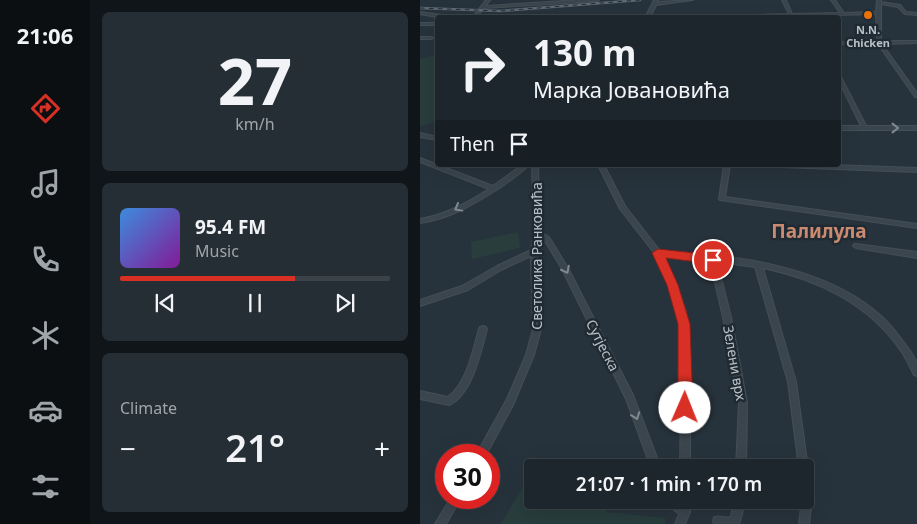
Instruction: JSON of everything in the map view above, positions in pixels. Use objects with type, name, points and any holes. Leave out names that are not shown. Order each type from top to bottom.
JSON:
[{"type":"street","points":[[476,15],[488,0]]},
{"type":"street","points":[[505,6],[509,0]]},
{"type":"street","points":[[534,5],[536,0]]},
{"type":"street","points":[[483,7],[597,0]]},
{"type":"street","points":[[649,15],[656,2],[691,0]]},
{"type":"street","points":[[784,0],[791,15]]},
{"type":"street","points":[[833,0],[842,13]]},
{"type":"street","points":[[917,14],[905,13],[898,6],[879,2],[879,42],[917,96]]},
{"type":"street","points":[[420,13],[435,15]]},
{"type":"street","points":[[808,15],[878,13]]},
{"type":"street","points":[[420,24],[435,24]]},
{"type":"street","points":[[420,38],[431,38]]},
{"type":"street","points":[[841,43],[917,42]]},
{"type":"street","points":[[841,80],[864,128]]},
{"type":"street","points":[[841,96],[848,96]]},
{"type":"street","points":[[841,128],[917,128]]},
{"type":"street","points":[[420,135],[435,138]]},
{"type":"street","points":[[420,160],[435,166]]},
{"type":"street","points":[[438,167],[494,188]]},
{"type":"street","points":[[420,221],[445,216],[494,188],[521,167]]},
{"type":"street","name":"Светолика Ранковића","points":[[487,444],[510,402],[536,338],[538,321],[534,251],[537,233],[536,167]]},
{"type":"street","points":[[602,167],[622,207],[658,253],[672,285],[684,324],[685,459]]},
{"type":"street","points":[[726,167],[722,199],[917,226]]},
{"type":"street","points":[[836,167],[917,170]]},
{"type":"street","name":"Сутјеска","points":[[537,233],[547,239],[562,262],[630,398],[653,459]]},
{"type":"street","points":[[856,246],[917,255]]},
{"type":"street","points":[[420,303],[465,288],[499,268],[534,251]]},
{"type":"street","points":[[658,253],[758,264],[825,283],[847,294],[869,310],[896,336],[910,356],[917,372]]},
{"type":"street","name":"Зелени врх","points":[[713,260],[727,317],[743,403],[741,459]]},
{"type":"street","points":[[758,264],[792,382],[803,459]]},
{"type":"street","points":[[420,395],[449,401],[458,395],[483,329]]},
{"type":"street","points":[[440,524],[449,509]]},
{"type":"street","points":[[680,524],[685,512],[681,509]]},
{"type":"street","points":[[718,521],[730,523],[735,521],[738,509]]},
{"type":"street","points":[[804,524],[806,509]]},
{"type":"green space","points":[[435,55],[435,121],[420,127],[420,59]]},
{"type":"green space","points":[[518,232],[520,248],[472,259],[471,242]]},
{"type":"green space","points":[[524,485],[524,509],[606,509],[607,512],[665,518],[665,524],[501,524]]},
{"type":"railway","points":[[420,8],[500,11],[640,0]]},
{"type":"place","name":"N.N. Chicken","points":[[868,15]]},
{"type":"district","name":"Палилула","points":[[819,231]]},
{"type":"route","points":[[685,408],[686,342],[682,312],[658,253],[713,260]]}]
